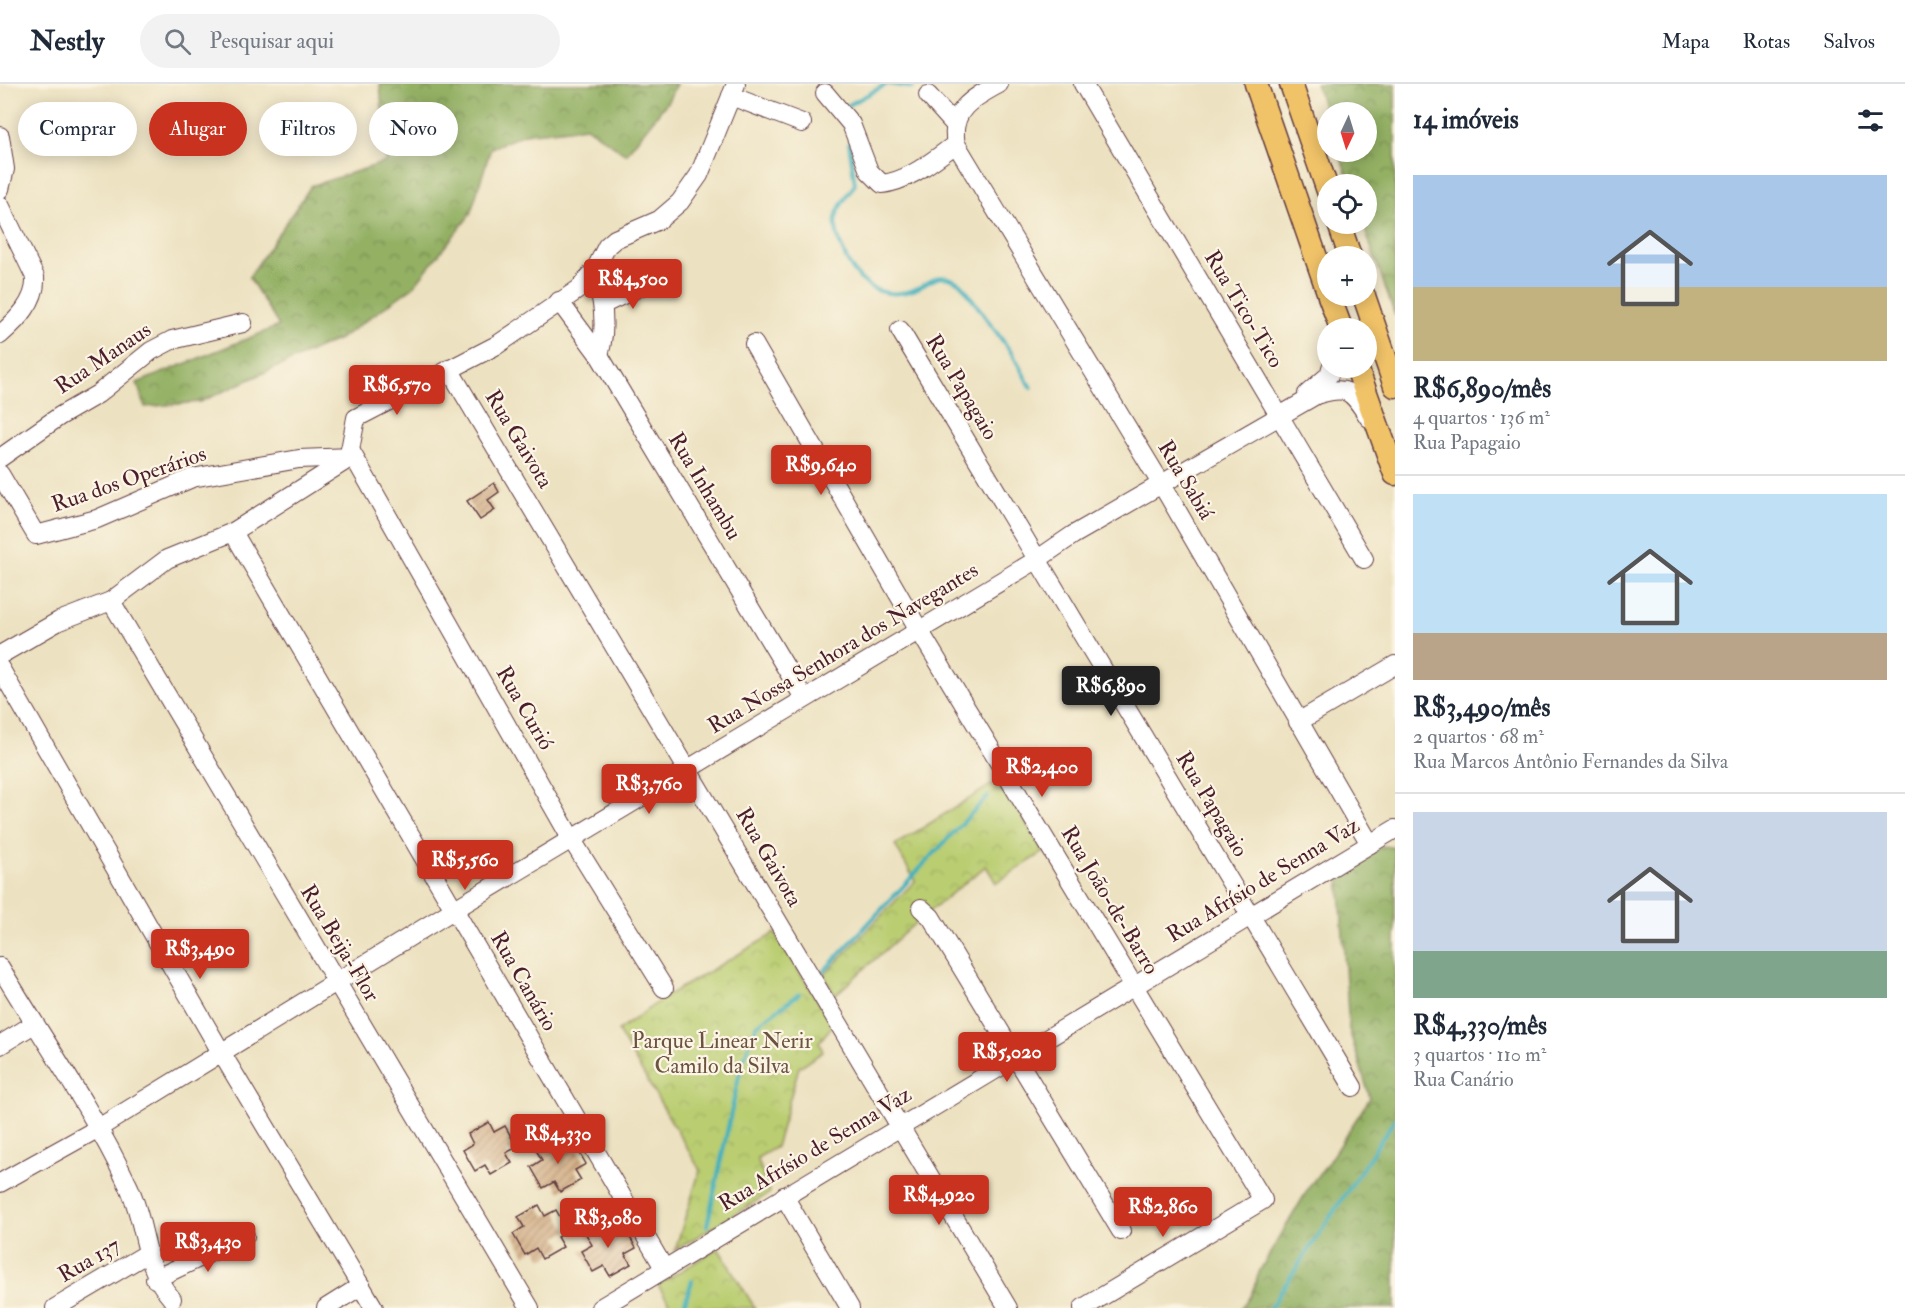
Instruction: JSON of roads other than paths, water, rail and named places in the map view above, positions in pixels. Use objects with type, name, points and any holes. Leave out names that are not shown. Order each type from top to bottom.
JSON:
[{"type":"main road","points":[[1256,84],[1317,261]]},
{"type":"main road","points":[[1291,84],[1322,174]]},
{"type":"main road","points":[[1367,306],[1395,387]]},
{"type":"main road","points":[[1361,378],[1395,474]]},
{"type":"street","points":[[825,93],[851,124],[869,171],[882,184],[895,183],[907,177],[956,144],[955,125],[963,106],[999,84]]},
{"type":"street","name":"Rua Tico-Tico","points":[[1083,84],[1364,559]]},
{"type":"street","points":[[0,655],[59,621],[111,601],[167,559],[233,532],[351,453],[356,418],[497,345],[579,289],[595,270],[607,246],[615,239],[659,220],[693,187],[733,90],[802,123]]},
{"type":"street","points":[[928,95],[955,125]]},
{"type":"street","points":[[0,136],[5,170],[0,189]]},
{"type":"street","name":"Rua Sabiá","points":[[956,144],[1161,485],[1370,844]]},
{"type":"street","points":[[0,205],[35,277],[36,289],[30,303],[0,335]]},
{"type":"street","points":[[595,270],[604,304],[603,339],[599,355]]},
{"type":"street","points":[[604,304],[648,283]]},
{"type":"street","name":"Rua Inhambu","points":[[559,302],[599,355],[804,698]]},
{"type":"street","name":"Rua Manaus","points":[[0,458],[60,416],[98,394],[151,351],[172,340],[243,323]]},
{"type":"street","name":"Rua Papagaio","points":[[900,330],[1353,1087]]},
{"type":"street","name":"Rua João-de-Barro","points":[[754,344],[919,630],[1263,1200],[1083,1308]]},
{"type":"street","name":"Rua Gaivota","points":[[449,369],[690,769],[1008,1308]]},
{"type":"street","name":"Rua Nossa Senhora dos Navegantes","points":[[1280,416],[1324,378]]},
{"type":"street","name":"Rua Nossa Senhora dos Navegantes","points":[[0,1183],[97,1129],[455,909],[1038,559],[1072,535],[1316,395],[1338,388],[1347,390],[1356,398],[1383,439]]},
{"type":"street","name":"Rua dos Operários","points":[[0,474],[36,535],[97,519],[192,478],[299,459],[351,453]]},
{"type":"street","name":"Rua Curió","points":[[351,453],[572,840],[664,988]]},
{"type":"street","name":"Rua Canário","points":[[233,532],[664,1268]]},
{"type":"street","name":"Rua Beija-Flor","points":[[111,601],[530,1308]]},
{"type":"street","points":[[1298,722],[1395,665]]},
{"type":"street","points":[[0,668],[221,1052],[374,1308]]},
{"type":"street","name":"Rua Afrísio de Senna Vaz","points":[[600,1308],[1395,829]]},
{"type":"street","points":[[926,913],[1121,1231]]},
{"type":"street","points":[[0,967],[129,1187],[155,1279],[172,1299]]},
{"type":"street","points":[[0,1045],[34,1024]]},
{"type":"street","points":[[783,1196],[850,1308]]},
{"type":"street","points":[[155,1279],[245,1236]]},
{"type":"street","name":"Rua 137","points":[[55,1308],[148,1253]]},
{"type":"street","points":[[326,1308],[361,1286]]},
{"type":"waterway","points":[[847,106],[887,84]]},
{"type":"waterway","points":[[890,84],[913,88]]},
{"type":"waterway","points":[[849,143],[855,184],[839,209],[836,231],[853,270],[867,285],[885,292],[907,292],[933,279],[946,277],[962,285],[1013,355],[1031,388]]},
{"type":"waterway","points":[[820,975],[988,796]]},
{"type":"waterway","points":[[707,1226],[741,1066],[757,1025],[799,994]]},
{"type":"waterway","points":[[1270,1308],[1395,1119]]},
{"type":"waterway","points":[[683,1308],[692,1281]]},
{"type":"park label","name":"Parque Linear Nerir Camilo da Silva","points":[[722,1054]]}]
